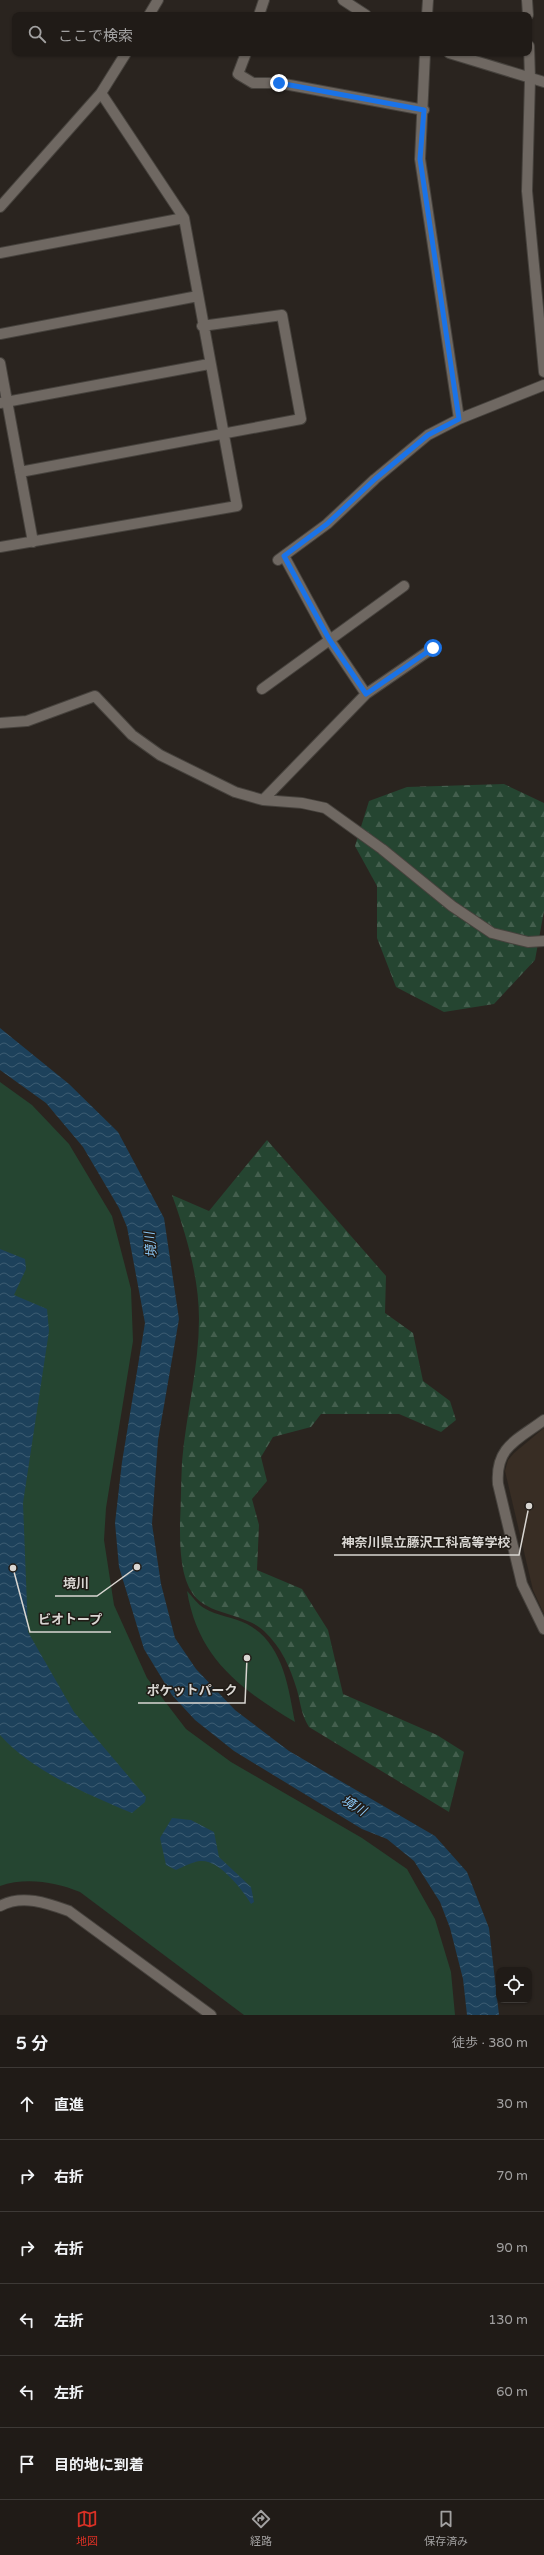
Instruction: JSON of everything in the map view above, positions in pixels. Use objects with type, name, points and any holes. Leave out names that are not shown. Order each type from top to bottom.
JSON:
[{"type":"street","points":[[151,12],[158,0]]},
{"type":"street","points":[[260,12],[264,0]]},
{"type":"street","points":[[344,0],[362,12]]},
{"type":"street","points":[[427,12],[428,0]]},
{"type":"street","points":[[527,0],[528,12]]},
{"type":"street","points":[[0,207],[101,93],[124,56]]},
{"type":"street","points":[[245,56],[238,74],[253,83],[279,83],[424,110]]},
{"type":"street","points":[[425,56],[424,110],[420,159],[459,419]]},
{"type":"street","points":[[458,56],[544,82]]},
{"type":"street","points":[[529,56],[527,191],[544,372]]},
{"type":"street","points":[[0,548],[236,506],[202,326],[184,218],[101,93]]},
{"type":"street","points":[[0,252],[184,218]]},
{"type":"street","points":[[0,334],[198,296]]},
{"type":"street","points":[[20,472],[301,419],[282,314],[202,326]]},
{"type":"street","points":[[0,363],[3,402],[20,472],[33,542]]},
{"type":"street","points":[[3,402],[209,364]]},
{"type":"street","points":[[366,694],[329,639],[281,558],[327,524],[375,479],[428,435],[459,419],[544,385]]},
{"type":"street","points":[[262,689],[404,586]]},
{"type":"street","points":[[263,800],[366,694],[433,648]]},
{"type":"street","points":[[0,723],[27,721],[95,696],[132,735],[160,755],[234,792],[263,800],[302,803],[325,808],[382,849],[452,906],[492,932],[528,942],[544,941]]},
{"type":"street","points":[[544,1420],[504,1451],[499,1460],[497,1470],[498,1484],[522,1584],[544,1629]]},
{"type":"street","points":[[0,1906],[30,1901],[42,1902],[69,1911],[211,2015]]},
{"type":"shaded area","points":[[544,1428],[544,1614],[533,1590],[505,1471],[508,1460],[514,1453]]},
{"type":"green space","points":[[504,784],[544,803],[544,911],[535,960],[494,1004],[444,1012],[396,987],[377,938],[377,886],[355,846],[369,801],[407,787]]},
{"type":"green space","points":[[0,1082],[32,1105],[69,1144],[112,1216],[131,1289],[133,1341],[106,1508],[104,1540],[114,1605],[147,1678],[186,1729],[231,1762],[362,1838],[407,1869],[435,1919],[451,1972],[455,2015],[244,2015],[80,1892],[51,1883],[30,1881],[10,1883],[0,1886]]},
{"type":"green space","points":[[267,1140],[386,1276],[385,1313],[413,1333],[423,1381],[450,1401],[456,1420],[441,1432],[399,1414],[321,1414],[311,1427],[273,1437],[261,1457],[267,1481],[252,1499],[259,1525],[257,1570],[302,1589],[328,1630],[343,1694],[437,1735],[464,1752],[449,1812],[309,1727],[303,1714],[291,1673],[281,1651],[276,1644],[256,1625],[246,1620],[215,1610],[197,1599],[187,1583],[181,1558],[180,1540],[182,1462],[186,1426],[195,1373],[199,1319],[197,1287],[191,1256],[172,1195],[209,1211]]},
{"type":"green space","points":[[187,1591],[202,1607],[214,1613],[247,1624],[259,1632],[269,1642],[282,1667],[290,1694],[295,1722],[256,1697],[224,1669],[201,1635],[193,1615]]},
{"type":"water","points":[[0,1028],[69,1084],[118,1132],[164,1218],[179,1319],[158,1440],[152,1524],[161,1584],[175,1638],[196,1669],[235,1710],[289,1751],[435,1836],[467,1872],[489,1928],[496,1989],[496,2003],[498,2003],[499,2015],[467,2015],[463,1979],[450,1928],[440,1902],[414,1861],[387,1839],[362,1829],[234,1751],[195,1720],[172,1695],[144,1649],[119,1567],[115,1523],[122,1462],[145,1323],[127,1227],[119,1208],[83,1147],[46,1103],[0,1070]]},
{"type":"water","points":[[0,1249],[25,1259],[26,1269],[14,1295],[47,1309],[49,1331],[23,1503],[28,1632],[74,1712],[146,1797],[145,1802],[132,1813],[79,1790],[44,1771],[13,1748],[0,1735]]},
{"type":"water","points":[[172,1818],[191,1820],[214,1832],[219,1857],[251,1887],[254,1902],[251,1904],[230,1876],[215,1865],[200,1861],[176,1870],[166,1865],[160,1838]]},
{"type":"place","name":"神奈川県立藤沢工科高等学校","points":[[529,1506]]},
{"type":"place","name":"境川","points":[[137,1567]]},
{"type":"place","name":"ビオトープ","points":[[13,1568]]},
{"type":"place","name":"ポケットパーク","points":[[247,1658]]},
{"type":"route","points":[[279,83],[424,110],[420,159],[459,419],[428,435],[375,479],[327,524],[284,556],[329,639],[366,694],[433,648]]}]
